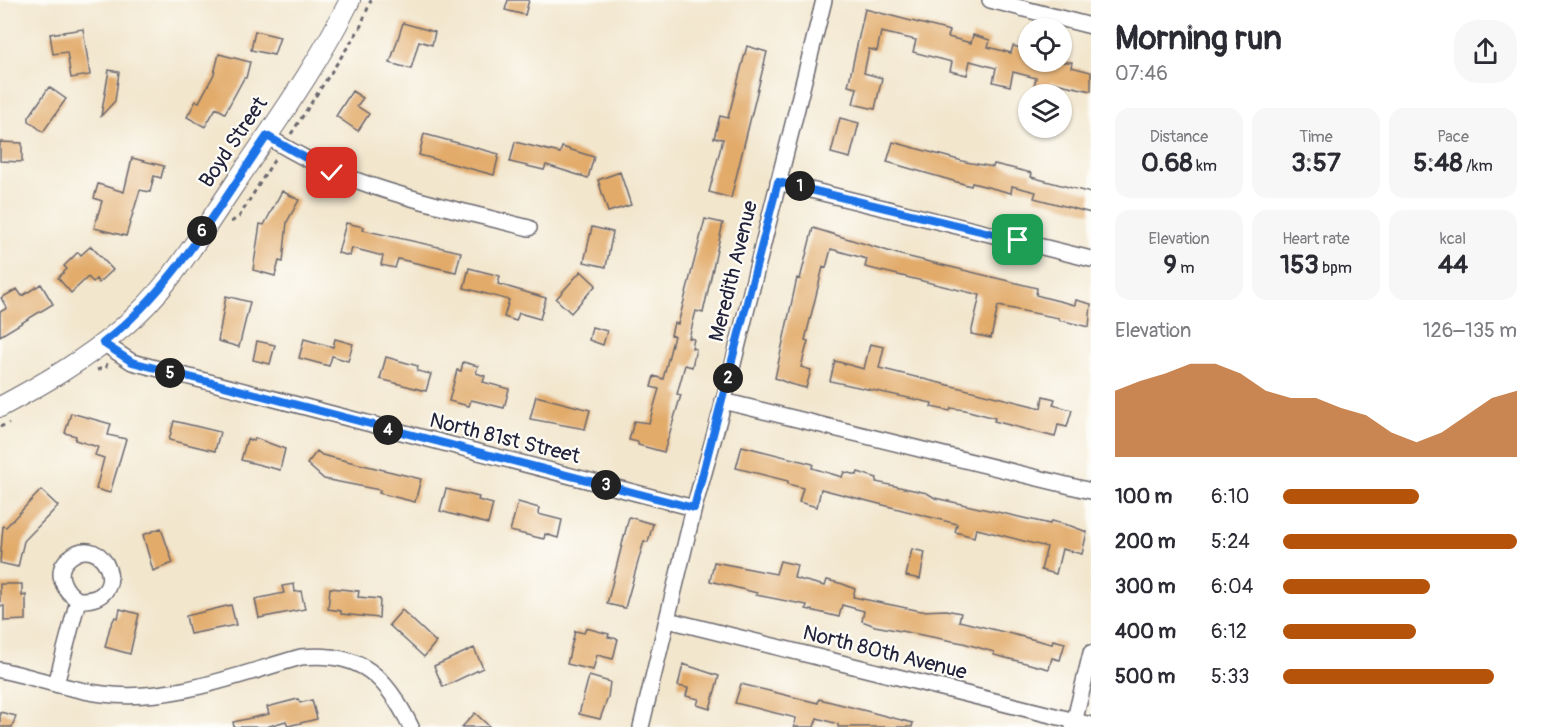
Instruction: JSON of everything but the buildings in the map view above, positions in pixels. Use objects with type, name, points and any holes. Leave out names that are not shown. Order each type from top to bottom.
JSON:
[{"type":"street","name":"Boyd Street","points":[[0,407],[44,383],[103,343],[137,314],[169,279],[267,136],[327,42],[350,0]]},
{"type":"street","name":"Meredith Avenue","points":[[641,727],[694,508],[824,0]]},
{"type":"street","points":[[990,0],[1091,26]]},
{"type":"street","points":[[267,136],[311,163],[356,182],[529,228]]},
{"type":"street","points":[[778,182],[1091,259]]},
{"type":"street","name":"North 81st Street","points":[[103,343],[111,351],[143,365],[694,508]]},
{"type":"street","points":[[723,401],[1091,491]]},
{"type":"street","points":[[56,684],[78,600]]},
{"type":"street","name":"North 80th Avenue","points":[[668,620],[1074,724],[1091,725]]},
{"type":"street","points":[[1074,724],[1091,653]]},
{"type":"street","points":[[0,670],[104,694],[150,695],[182,690],[301,657],[320,655],[353,662],[382,680],[394,694],[411,727]]},
{"type":"route","points":[[332,173],[267,136],[169,279],[123,328],[103,343],[111,351],[132,362],[266,399],[694,508],[718,416],[721,412],[778,182],[1018,240]]}]
